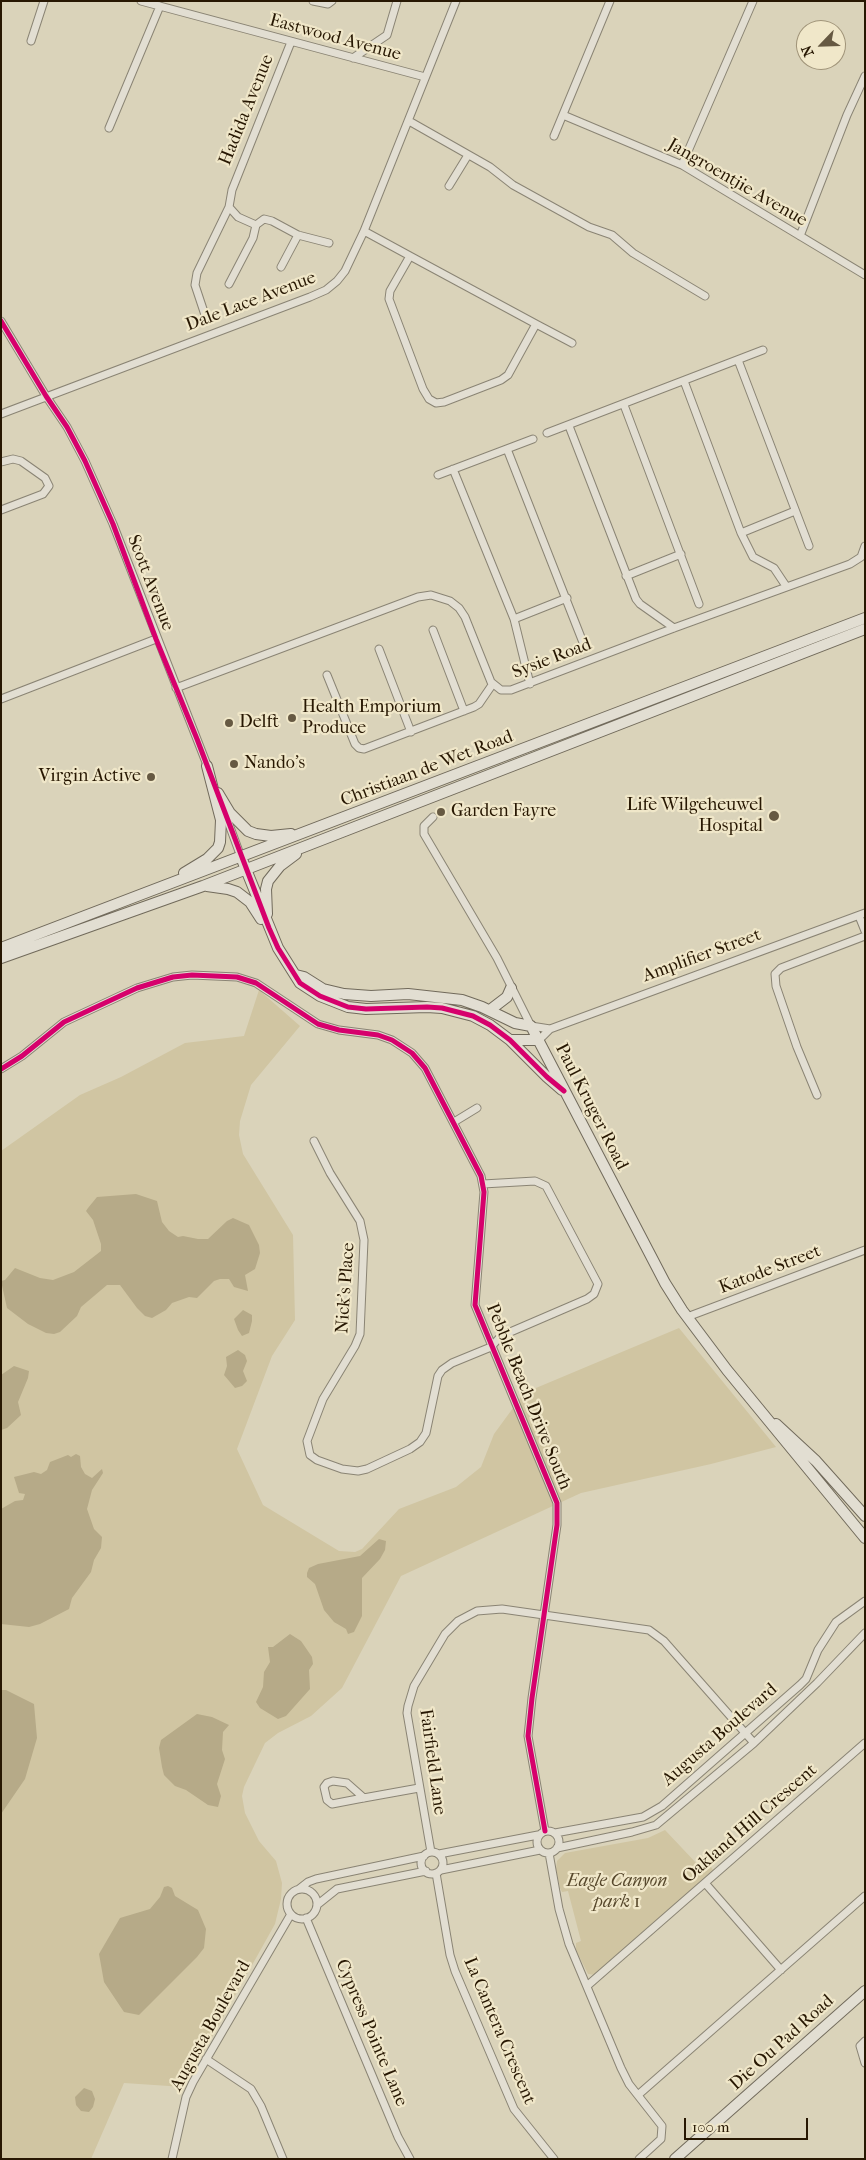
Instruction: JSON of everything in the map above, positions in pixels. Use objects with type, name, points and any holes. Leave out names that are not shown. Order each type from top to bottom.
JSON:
[{"type":"main road","name":"Christiaan de Wet Road","points":[[1,948],[865,618]]},
{"type":"main road","name":"Christiaan de Wet Road","points":[[1,958],[203,886],[865,629]]},
{"type":"main road","points":[[150,891],[200,864],[218,848],[222,833],[222,820],[207,766]]},
{"type":"main road","points":[[217,792],[240,824],[252,834],[272,836],[309,831]]},
{"type":"main road","points":[[269,928],[266,902],[268,881],[280,866],[314,843]]},
{"type":"main road","name":"Scott Avenue","points":[[241,857],[246,869]]},
{"type":"main road","points":[[246,869],[278,948]]},
{"type":"main road","points":[[203,886],[228,889],[243,896],[258,913],[300,983],[311,991],[343,1005],[366,1009],[411,1006],[448,1010],[474,1016],[510,1040],[564,1091]]},
{"type":"main road","name":"Amplifier Street","points":[[296,975],[304,977],[323,989],[344,994],[408,994],[462,1000],[490,1010],[515,1023],[531,1026]]},
{"type":"main road","points":[[490,1010],[507,997],[511,988]]},
{"type":"main road","name":"Paul Kruger Road","points":[[531,1026],[665,1283],[686,1318],[753,1403],[865,1538]]},
{"type":"main road","points":[[510,1040],[539,1040]]},
{"type":"main road","name":"Paul Kruger Road","points":[[753,1403],[816,1461],[865,1516]]},
{"type":"main road","name":"Die Ou Pad Road","points":[[675,2159],[865,1990]]},
{"type":"street","points":[[32,41],[44,1]]},
{"type":"street","name":"Eastwood Avenue","points":[[141,1],[425,77]]},
{"type":"street","points":[[313,1],[328,4],[332,1]]},
{"type":"street","points":[[353,58],[387,35],[397,1]]},
{"type":"street","name":"Dale Lace Avenue","points":[[1,414],[326,290],[345,271],[364,232],[456,1]]},
{"type":"street","points":[[554,136],[610,1]]},
{"type":"street","points":[[682,165],[753,1]]},
{"type":"street","points":[[109,128],[160,6]]},
{"type":"street","name":"Hadida Avenue","points":[[206,318],[195,285],[197,274],[229,207],[232,190],[290,42]]},
{"type":"street","points":[[800,236],[847,115],[865,76]]},
{"type":"street","name":"Jangroentjie Avenue","points":[[563,115],[682,165],[865,275]]},
{"type":"street","points":[[409,121],[490,167],[513,185],[589,227],[612,235],[633,253],[705,296]]},
{"type":"street","points":[[450,186],[468,155]]},
{"type":"street","points":[[229,207],[238,217],[256,225]]},
{"type":"street","points":[[229,284],[253,238],[256,225],[264,220],[272,221],[298,235],[330,243]]},
{"type":"street","points":[[364,232],[572,343]]},
{"type":"street","points":[[281,267],[298,235]]},
{"type":"street","points":[[410,256],[390,291],[389,299],[423,389],[432,401],[444,402],[505,378],[511,372],[536,324]]},
{"type":"street","name":"Scott Avenue","points":[[1,321],[67,427],[85,461],[113,524],[241,857]]},
{"type":"street","points":[[547,434],[763,350]]},
{"type":"street","points":[[738,360],[809,546]]},
{"type":"street","points":[[684,381],[752,557],[774,568],[786,586]]},
{"type":"street","points":[[624,405],[699,604]]},
{"type":"street","points":[[569,426],[633,593],[640,604],[674,628]]},
{"type":"street","points":[[438,475],[533,439]]},
{"type":"street","points":[[507,449],[584,645]]},
{"type":"street","points":[[1,462],[13,459],[21,461],[45,478],[49,486],[43,494],[1,510]]},
{"type":"street","points":[[453,469],[514,619],[530,684]]},
{"type":"street","points":[[742,533],[795,511]]},
{"type":"street","name":"Sysie Road","points":[[176,688],[418,597],[428,595],[450,601],[462,613],[492,685],[506,691],[530,684],[786,586],[850,564],[861,557],[865,546]]},
{"type":"street","points":[[626,576],[680,554]]},
{"type":"street","points":[[514,619],[567,598]]},
{"type":"street","points":[[433,630],[464,711]]},
{"type":"street","points":[[1,699],[156,639]]},
{"type":"street","points":[[379,649],[411,732]]},
{"type":"street","points":[[326,675],[355,744],[359,748],[369,748],[479,704],[492,685]]},
{"type":"street","name":"Paul Kruger Road","points":[[433,817],[424,826],[424,834],[497,958],[531,1026]]},
{"type":"street","points":[[862,915],[865,931]]},
{"type":"street","name":"Amplifier Street","points":[[539,1040],[550,1029],[862,915]]},
{"type":"street","points":[[817,1094],[797,1047],[776,986],[775,974],[781,968],[865,936]]},
{"type":"street","name":"Pebble Beach Drive South","points":[[1,1069],[22,1056],[64,1022],[137,988],[174,977],[192,975],[238,978],[256,983],[318,1024],[339,1030],[384,1037],[404,1047],[425,1068],[475,1161],[483,1184],[474,1298],[477,1313],[557,1502],[557,1525],[528,1736],[542,1833]]},
{"type":"street","name":"Amplifier Street","points":[[531,1026],[550,1029]]},
{"type":"street","points":[[454,1122],[477,1108]]},
{"type":"street","name":"Nick’s Place","points":[[314,1141],[330,1173],[360,1221],[364,1240],[360,1334],[356,1346],[323,1399],[307,1441],[310,1455],[317,1460],[342,1469],[358,1471],[367,1469],[410,1449],[420,1442],[426,1433],[436,1384],[442,1370],[452,1363],[491,1347]]},
{"type":"street","points":[[483,1184],[535,1181],[546,1186],[598,1284],[594,1294],[587,1299],[501,1336],[491,1347]]},
{"type":"street","name":"Katode Street","points":[[686,1318],[865,1250]]},
{"type":"street","name":"Augusta Boulevard","points":[[555,1834],[621,1822],[653,1813],[806,1679],[818,1650],[836,1622],[865,1602]]},
{"type":"street","name":"Fairfield Lane","points":[[435,1853],[419,1788],[408,1706],[414,1686],[444,1634],[464,1617],[484,1610],[502,1608],[644,1629],[656,1634],[664,1640],[754,1744]]},
{"type":"street","name":"Augusta Boulevard","points":[[556,1848],[656,1825],[754,1744],[817,1684],[865,1632]]},
{"type":"street","name":"Oakland Hill Crescent","points":[[586,1986],[865,1743]]},
{"type":"street","points":[[364,1798],[347,1783],[333,1781],[327,1783],[324,1787],[327,1800],[332,1804],[419,1788]]},
{"type":"street","points":[[540,1850],[536,1841],[542,1833]]},
{"type":"street","points":[[299,1889],[310,1891],[314,1895],[316,1905],[314,1913],[306,1918],[298,1918],[291,1914],[287,1906],[288,1897],[308,1882],[435,1853],[542,1833],[555,1834],[558,1839],[556,1848],[549,1853]]},
{"type":"street","points":[[316,1905],[337,1889],[426,1872],[438,1872],[540,1850],[549,1853]]},
{"type":"street","points":[[435,1853],[443,1863],[438,1872]]},
{"type":"street","points":[[549,1853],[564,1930],[586,1986],[620,2068],[638,2095],[659,2120],[662,2132],[661,2139],[639,2159]]},
{"type":"street","points":[[424,1856],[422,1863],[426,1872]]},
{"type":"street","name":"La Cantera Crescent","points":[[438,1872],[450,1955],[455,1971],[514,2108],[554,2159]]},
{"type":"street","points":[[705,1883],[781,1970]]},
{"type":"street","points":[[638,2095],[865,1896]]},
{"type":"street","name":"Augusta Boulevard","points":[[172,2159],[186,2098],[206,2059],[291,1914]]},
{"type":"street","name":"Cypress Pointe Lane","points":[[306,1918],[410,2159]]},
{"type":"street","points":[[865,2042],[860,2046],[865,2063]]},
{"type":"street","points":[[206,2059],[251,2089],[261,2106],[283,2159]]},
{"type":"green space","points":[[259,990],[300,1026],[251,1085],[240,1121],[239,1135],[243,1154],[293,1235],[295,1320],[272,1356],[237,1449],[263,1505],[339,1551],[355,1552],[362,1549],[399,1509],[456,1487],[481,1467],[494,1434],[524,1393],[679,1328],[776,1447],[711,1464],[581,1493],[401,1576],[342,1688],[311,1716],[278,1733],[265,1743],[244,1787],[242,1796],[245,1813],[259,1841],[276,1861],[282,1883],[281,1899],[275,1924],[184,2087],[124,2083],[91,2159],[1,2159],[1,1151],[80,1095],[121,1077],[185,1043],[244,1036]]},
{"type":"green space","name":"Eagle Canyon park 1","points":[[665,1830],[698,1865],[711,1867],[714,1871],[596,1975],[588,1974],[576,1950],[576,1943],[581,1941],[568,1891],[562,1892],[560,1888],[556,1869],[557,1861],[565,1853],[648,1838]]},
{"type":"shaded area","points":[[136,1194],[157,1201],[162,1222],[169,1231],[178,1237],[208,1239],[227,1221],[233,1218],[249,1225],[259,1245],[260,1253],[255,1269],[245,1275],[248,1291],[234,1287],[229,1279],[220,1279],[214,1281],[197,1298],[189,1297],[172,1303],[166,1310],[152,1318],[145,1316],[137,1308],[120,1285],[107,1285],[81,1307],[77,1316],[60,1332],[54,1334],[46,1333],[28,1324],[7,1308],[1,1281],[5,1280],[15,1268],[40,1278],[53,1280],[74,1272],[101,1251],[101,1244],[93,1220],[86,1211],[88,1208],[97,1197]]},
{"type":"shaded area","points":[[243,1310],[252,1315],[252,1321],[249,1333],[242,1336],[234,1319]]},
{"type":"shaded area","points":[[238,1350],[245,1355],[247,1361],[243,1371],[247,1381],[242,1386],[235,1388],[224,1375],[227,1366],[226,1357]]},
{"type":"shaded area","points":[[14,1366],[29,1371],[18,1402],[21,1415],[7,1428],[1,1430],[1,1375]]},
{"type":"shaded area","points":[[76,1454],[80,1456],[81,1467],[85,1474],[92,1478],[102,1469],[103,1473],[92,1490],[87,1509],[94,1529],[102,1537],[101,1548],[94,1560],[91,1572],[72,1598],[69,1609],[40,1624],[29,1627],[1,1624],[1,1509],[15,1501],[23,1500],[25,1494],[19,1493],[14,1477],[34,1472],[41,1474],[47,1470],[50,1462]]},
{"type":"shaded area","points":[[379,1539],[386,1541],[385,1550],[380,1559],[362,1578],[362,1616],[354,1632],[348,1634],[346,1629],[334,1622],[324,1610],[315,1584],[307,1577],[307,1573],[309,1568],[318,1564],[360,1556]]},
{"type":"shaded area","points":[[290,1634],[301,1641],[312,1657],[313,1664],[309,1670],[310,1689],[286,1716],[278,1719],[260,1708],[256,1702],[263,1687],[264,1672],[270,1662],[268,1647],[273,1647]]},
{"type":"shaded area","points":[[1,1690],[6,1690],[34,1704],[37,1738],[25,1779],[1,1814]]},
{"type":"shaded area","points":[[197,1714],[212,1717],[229,1725],[223,1732],[222,1750],[225,1759],[217,1784],[221,1796],[218,1807],[208,1805],[186,1790],[175,1786],[164,1775],[162,1767],[159,1748],[161,1740]]},
{"type":"shaded area","points":[[164,1887],[172,1888],[175,1896],[198,1910],[206,1929],[204,1948],[139,2015],[124,2012],[104,1982],[99,1954],[120,1918],[150,1909],[160,1897]]},
{"type":"shaded area","points":[[84,2088],[92,2091],[95,2099],[93,2107],[89,2112],[81,2111],[76,2105],[75,2097]]},
{"type":"cycle path","points":[[1,321],[67,427],[85,461],[113,524],[269,928],[278,948],[300,983],[320,996],[348,1007],[366,1009],[442,1008],[473,1016],[490,1025],[510,1040],[564,1091]]},
{"type":"cycle path","points":[[1,1069],[22,1056],[64,1022],[137,988],[173,977],[192,975],[237,977],[256,983],[318,1024],[339,1030],[378,1035],[392,1040],[412,1053],[425,1068],[481,1176],[484,1192],[475,1305],[557,1503],[557,1525],[528,1736],[545,1831]]},
{"type":"place","name":"Health Emporium Produce","points":[[292,718]]},
{"type":"place","name":"Delft","points":[[229,723]]},
{"type":"place","name":"Nando's","points":[[234,764]]},
{"type":"place","name":"Virgin Active","points":[[151,777]]},
{"type":"place","name":"Garden Fayre","points":[[441,812]]},
{"type":"place","name":"Life Wilgeheuwel Hospital","points":[[774,816]]}]
